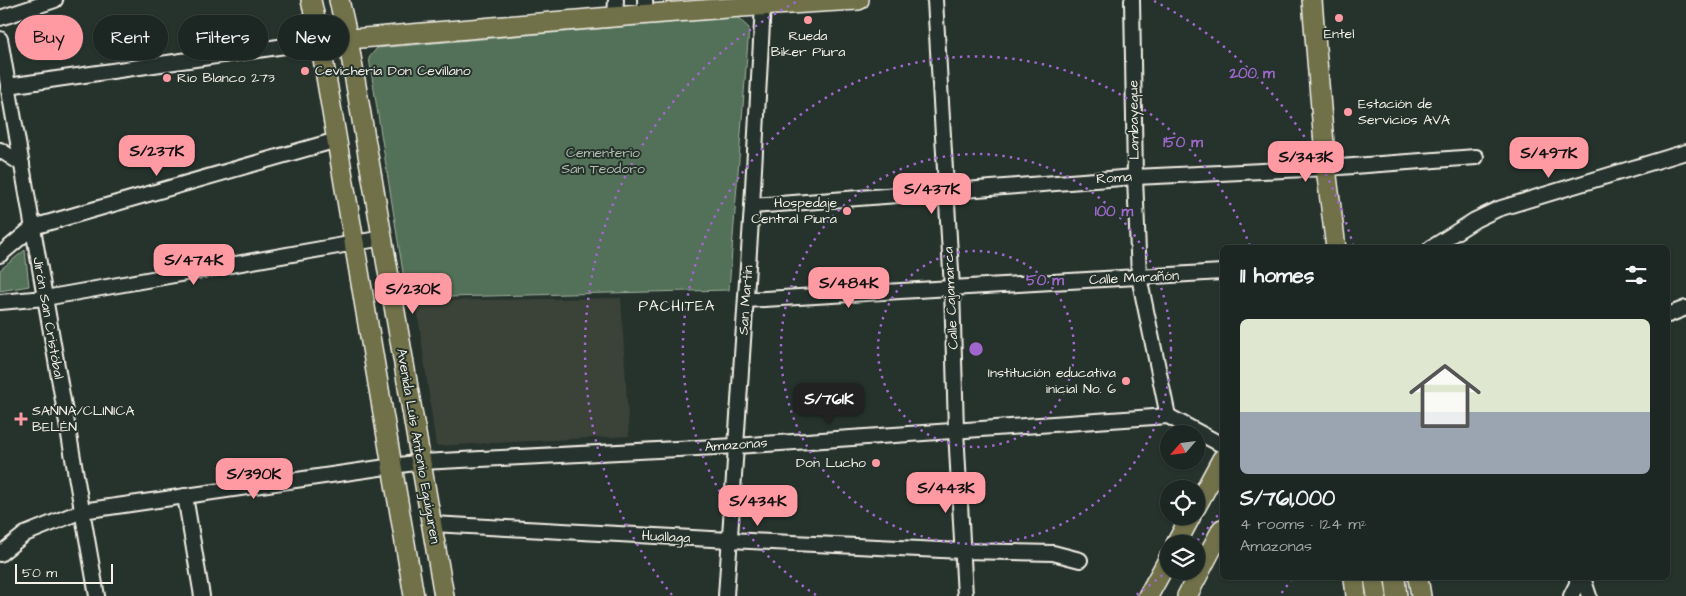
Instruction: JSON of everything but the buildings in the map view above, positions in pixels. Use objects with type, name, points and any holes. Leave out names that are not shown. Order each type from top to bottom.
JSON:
[{"type":"main road","name":"Avenida Luis Antonio Eguiguren","points":[[311,0],[314,15]]},
{"type":"main road","name":"Avenida Luis Antonio Eguiguren","points":[[339,0],[342,15]]},
{"type":"main road","points":[[349,39],[616,8],[763,5],[859,0]]},
{"type":"main road","points":[[1312,0],[1326,168],[1336,245]]},
{"type":"main road","name":"Avenida Luis Antonio Eguiguren","points":[[349,45],[444,596]]},
{"type":"main road","name":"Avenida Luis Antonio Eguiguren","points":[[323,60],[414,596]]},
{"type":"main road","points":[[1205,491],[1220,464]]},
{"type":"main road","points":[[1187,596],[1220,533]]},
{"type":"main road","points":[[1148,596],[1160,574]]},
{"type":"main road","points":[[1354,580],[1356,596]]},
{"type":"main road","points":[[1374,580],[1376,596]]},
{"type":"main road","points":[[1395,580],[1397,596]]},
{"type":"main road","points":[[1418,580],[1420,596]]},
{"type":"street","points":[[0,18],[55,0]]},
{"type":"street","name":"Calle Cajamarca","points":[[935,0],[952,288],[956,430],[965,596]]},
{"type":"street","name":"Lambayeque","points":[[1132,0],[1139,277],[1168,416]]},
{"type":"street","name":"San Martín","points":[[726,596],[752,206],[763,5]]},
{"type":"street","name":"Jirón San Cristóbal","points":[[0,39],[97,596]]},
{"type":"street","points":[[8,86],[278,47]]},
{"type":"street","points":[[0,255],[32,227],[337,140]]},
{"type":"street","points":[[0,150],[22,164]]},
{"type":"street","points":[[1436,245],[1475,220],[1498,209],[1686,152]]},
{"type":"street","name":"Roma","points":[[752,206],[1135,177],[1326,168],[1476,157]]},
{"type":"street","points":[[0,302],[45,298],[383,238]]},
{"type":"street","name":"Calle Marañón","points":[[746,300],[1220,272]]},
{"type":"street","points":[[1670,314],[1686,308]]},
{"type":"street","points":[[1168,416],[1220,444]]},
{"type":"street","name":"Amazonas","points":[[0,554],[25,534],[82,511],[421,462],[736,446],[1168,416]]},
{"type":"street","points":[[185,496],[202,596]]},
{"type":"street","name":"Huallaga","points":[[432,524],[962,551],[1054,553],[1080,560]]},
{"type":"street","points":[[1196,596],[1207,558]]},
{"type":"street","points":[[1571,596],[1577,580]]},
{"type":"street","points":[[1583,580],[1589,596]]},
{"type":"shaded area","points":[[621,298],[629,436],[436,446],[416,301]]},
{"type":"green space","name":"Cementerio San Teodoro","points":[[737,17],[749,28],[729,290],[407,298],[369,58],[377,48]]},
{"type":"green space","points":[[25,250],[29,286],[0,291],[0,270]]},
{"type":"place","name":"Entel","points":[[1339,18]]},
{"type":"place","name":"Rueda Biker Piura","points":[[808,20]]},
{"type":"place","name":"Cevichería Don Cevillano","points":[[305,71]]},
{"type":"place","name":"Rio Blanco 273","points":[[167,78]]},
{"type":"place","name":"Estación de Servicios AVA","points":[[1348,112]]},
{"type":"place","name":"Hospedaje Central Piura","points":[[847,211]]},
{"type":"place","name":"Institución educativa inicial No. 6","points":[[1126,381]]},
{"type":"place","name":"SANNA/CLINICA BELÉN","points":[[21,419]]},
{"type":"place","name":"Don Lucho","points":[[876,463]]},
{"type":"district","name":"PACHITEA","points":[[677,306]]}]
